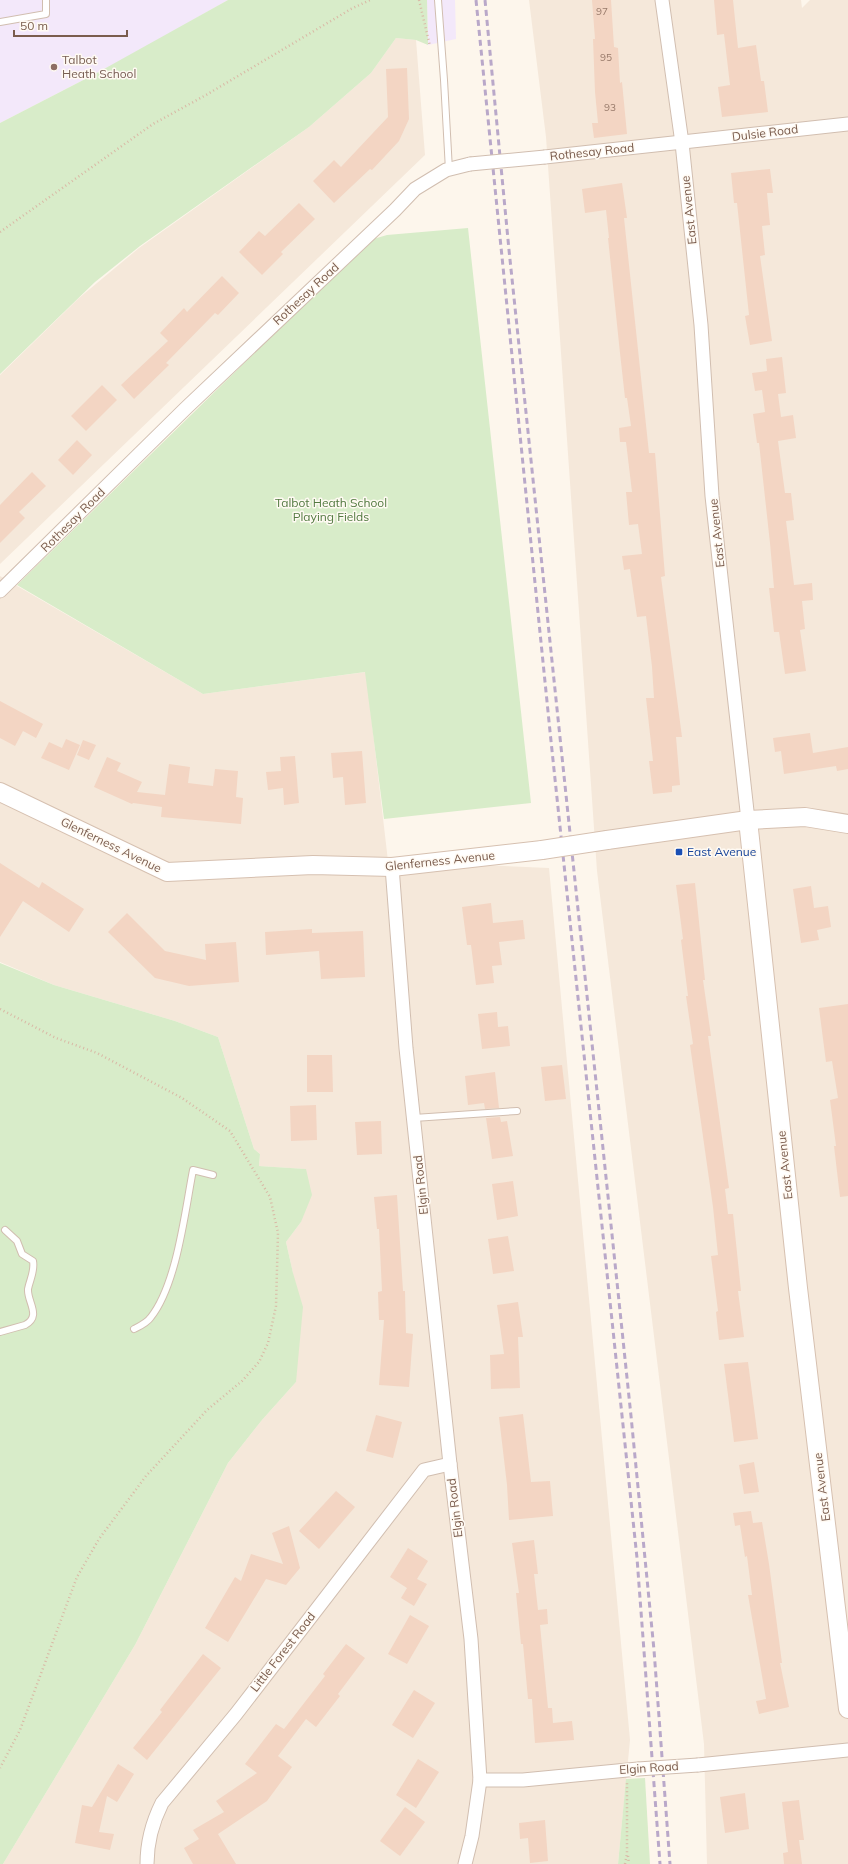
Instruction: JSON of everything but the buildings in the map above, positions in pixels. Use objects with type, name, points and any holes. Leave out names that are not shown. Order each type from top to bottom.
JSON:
[{"type":"street","name":"East Avenue","points":[[662,0],[682,142],[700,325],[712,496],[797,1280],[848,1709]]},
{"type":"street","name":"Dulsie Road","points":[[682,142],[848,124]]},
{"type":"street","name":"Rothesay Road","points":[[0,591],[186,408],[389,216],[415,188],[448,170],[470,164],[682,142]]},
{"type":"street","name":"Glenferness Avenue","points":[[0,792],[167,872],[313,865],[392,867],[542,850],[748,820],[805,817],[848,824]]},
{"type":"street","name":"Elgin Road","points":[[392,867],[406,1040],[450,1464],[471,1639],[480,1780],[524,1780],[848,1750]]},
{"type":"street","name":"Little Forest Road","points":[[147,1864],[150,1832],[162,1804],[236,1714],[424,1470],[450,1464]]},
{"type":"street","points":[[465,1864],[472,1836],[480,1780]]},
{"type":"lane","points":[[0,22],[46,14],[46,0]]},
{"type":"lane","points":[[438,0],[444,80],[448,170]]},
{"type":"lane","points":[[414,1118],[517,1111]]},
{"type":"lane","points":[[134,1329],[144,1324],[151,1317],[158,1306],[166,1287],[176,1258],[193,1170],[213,1175]]},
{"type":"lane","points":[[0,1332],[29,1323],[34,1313],[28,1291],[33,1274],[33,1261],[22,1254],[17,1241],[5,1230]]},
{"type":"path","points":[[0,232],[152,124],[213,91],[351,9],[370,0]]},
{"type":"path","points":[[0,1009],[56,1038],[97,1054],[175,1094],[230,1131],[270,1197],[278,1233],[276,1306],[268,1343],[259,1362],[242,1381],[206,1410],[151,1471],[99,1539],[77,1577],[20,1730],[0,1768]]},
{"type":"path","points":[[625,1864],[627,1854],[632,1769]]},
{"type":"path","points":[[627,1854],[629,1864]]},
{"type":"shaded area","name":"Talbot Heath School","points":[[0,0],[228,0],[122,60],[0,123]]},
{"type":"shaded area","points":[[427,0],[455,0],[456,39],[428,45]]},
{"type":"shaded area","points":[[529,0],[801,0],[802,8],[810,0],[848,0],[848,1864],[707,1864],[704,1744],[597,871],[546,137]]},
{"type":"shaded area","points":[[396,38],[416,40],[425,155],[0,564],[0,375],[79,298],[139,248],[309,127],[371,73]]},
{"type":"shaded area","points":[[0,576],[203,694],[366,672],[388,861],[549,868],[630,1740],[618,1864],[3,1864],[135,1645],[228,1463],[262,1420],[296,1382],[293,1273],[286,1242],[301,1222],[305,1169],[259,1166],[260,1154],[254,1149],[218,1037],[175,1021],[54,985],[0,962]]},
{"type":"green space","points":[[228,0],[427,0],[428,45],[416,40],[396,38],[371,73],[309,127],[140,246],[95,282],[0,374],[0,123],[95,74]]},
{"type":"green space","name":"Talbot Heath School Playing Fields","points":[[468,228],[531,803],[384,819],[365,672],[203,694],[17,585],[370,240],[387,235]]},
{"type":"green space","points":[[0,963],[54,985],[175,1021],[218,1037],[254,1149],[260,1154],[259,1166],[306,1169],[312,1195],[301,1222],[286,1242],[303,1307],[296,1382],[262,1420],[228,1463],[135,1645],[3,1864],[0,1864]]},
{"type":"green space","points":[[645,1778],[650,1864],[618,1864],[626,1779]]},
{"type":"railway","points":[[476,0],[551,741],[637,1558],[660,1864]]},
{"type":"railway","points":[[485,0],[509,250],[631,1416],[654,1650],[670,1864]]},
{"type":"place","name":"Talbot Heath School","points":[[54,67]]},
{"type":"place","name":"East Avenue","points":[[679,852]]}]
